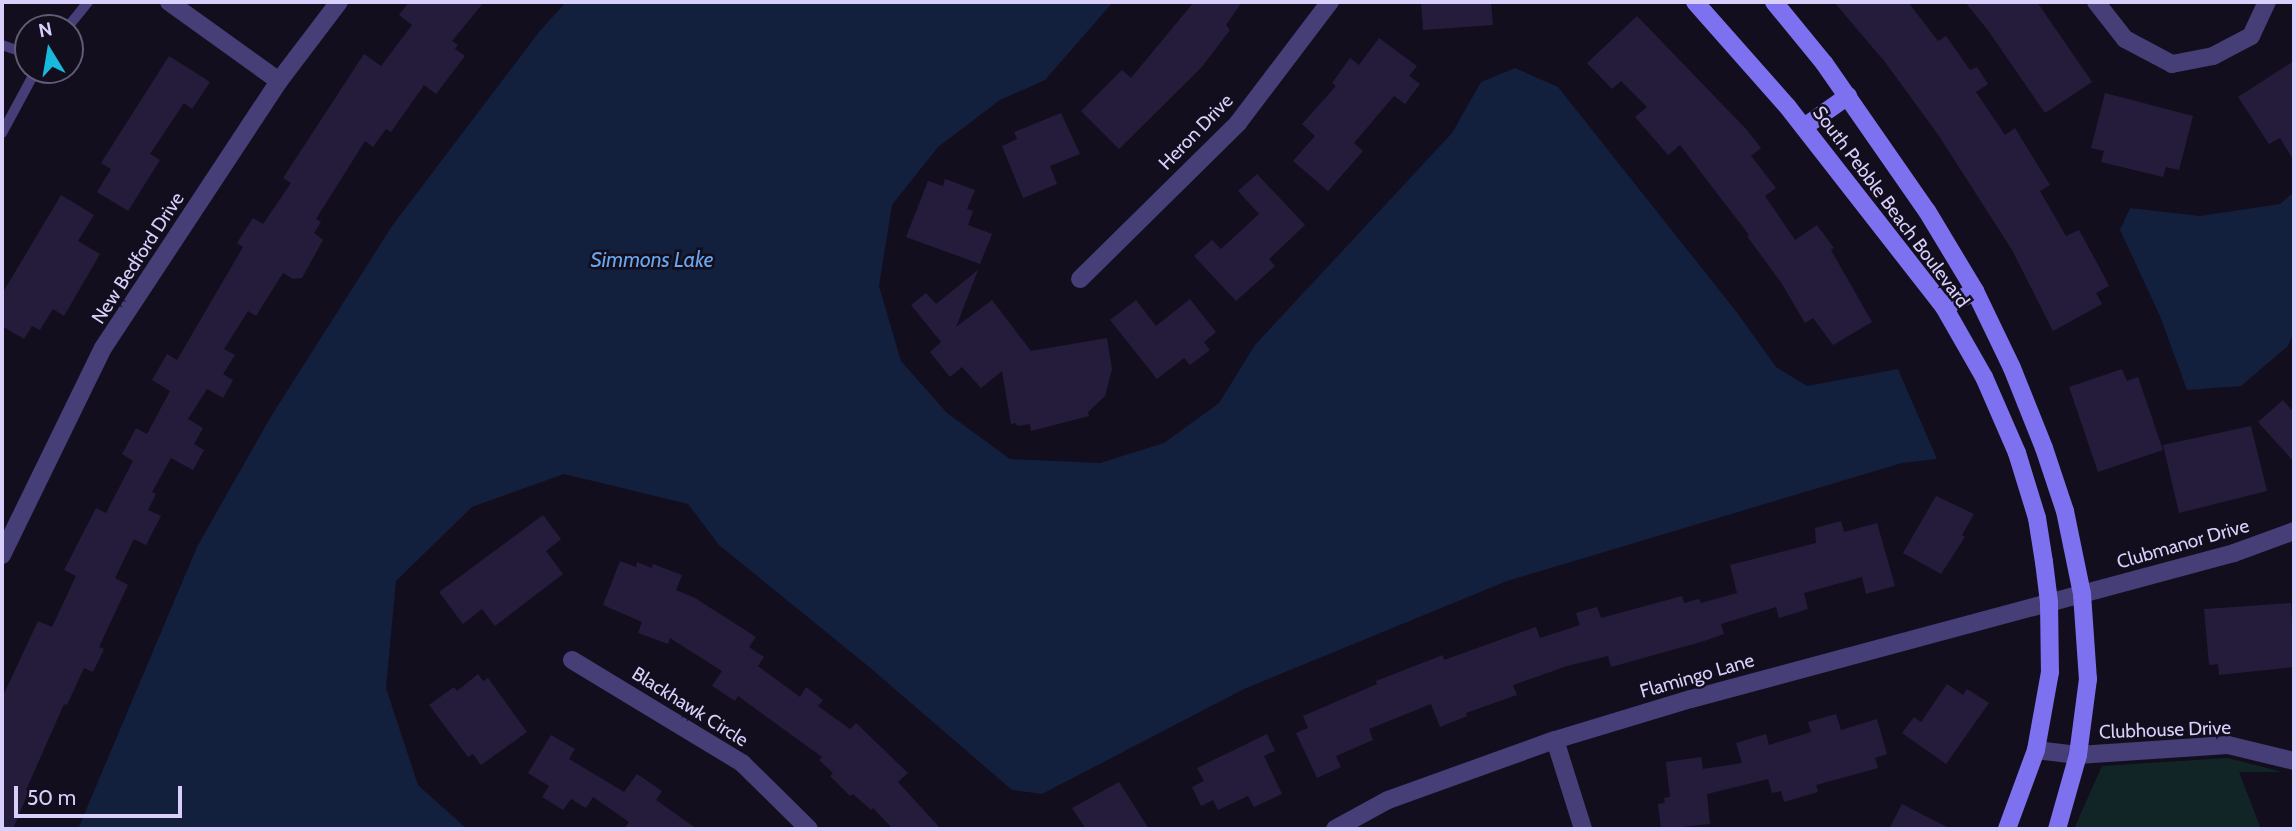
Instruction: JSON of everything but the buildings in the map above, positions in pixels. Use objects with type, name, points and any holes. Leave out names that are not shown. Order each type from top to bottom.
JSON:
[{"type":"street","points":[[169,2],[279,81]]},
{"type":"street","name":"New Bedford Drive","points":[[2,555],[103,348],[279,81],[339,2]]},
{"type":"street","name":"Heron Drive","points":[[1080,279],[1238,122],[1330,2]]},
{"type":"street","name":"South Pebble Beach Boulevard","points":[[1695,2],[1804,127],[1944,307],[1984,377],[2017,453],[2036,518],[2049,602],[2050,672],[2036,750],[2007,829]]},
{"type":"street","name":"South Pebble Beach Boulevard","points":[[1774,2],[1848,96],[1927,211],[1975,291],[2012,368],[2044,447],[2065,511],[2082,594],[2088,679],[2078,755],[2057,829]]},
{"type":"street","points":[[2096,2],[2125,38],[2172,64],[2213,56],[2251,36],[2267,2]]},
{"type":"street","points":[[1804,127],[1848,96]]},
{"type":"street","points":[[1944,307],[1975,291]]},
{"type":"street","name":"Clubmanor Drive","points":[[2082,594],[2234,553],[2294,531]]},
{"type":"street","name":"Flamingo Lane","points":[[1335,829],[1388,800],[1555,740],[1690,699],[2082,594]]},
{"type":"street","name":"Blackhawk Circle","points":[[572,660],[742,763],[809,829]]},
{"type":"street","points":[[1555,740],[1584,829]]},
{"type":"street","name":"Clubhouse Drive","points":[[2036,750],[2078,755],[2228,745],[2294,761]]},
{"type":"lane","points":[[2,133],[28,84]]},
{"type":"green space","points":[[2228,758],[2282,772],[2239,772],[2261,829],[2074,829],[2102,766]]},
{"type":"water","name":"Simmons Lake","points":[[566,2],[1113,2],[1045,80],[1000,100],[938,147],[892,205],[879,286],[901,361],[947,413],[1010,459],[1100,463],[1164,443],[1219,403],[1255,345],[1452,133],[1481,82],[1515,68],[1558,87],[1735,310],[1776,367],[1807,386],[1898,369],[1937,459],[1902,463],[1507,581],[1244,689],[1042,794],[1012,790],[868,666],[719,545],[688,504],[564,474],[472,507],[396,581],[386,688],[418,785],[467,829],[78,829],[197,547],[270,418],[392,226],[539,32]]},
{"type":"water","points":[[2294,192],[2294,331],[2288,346],[2241,386],[2187,390],[2160,316],[2120,230],[2130,208],[2200,216],[2280,204]]}]
